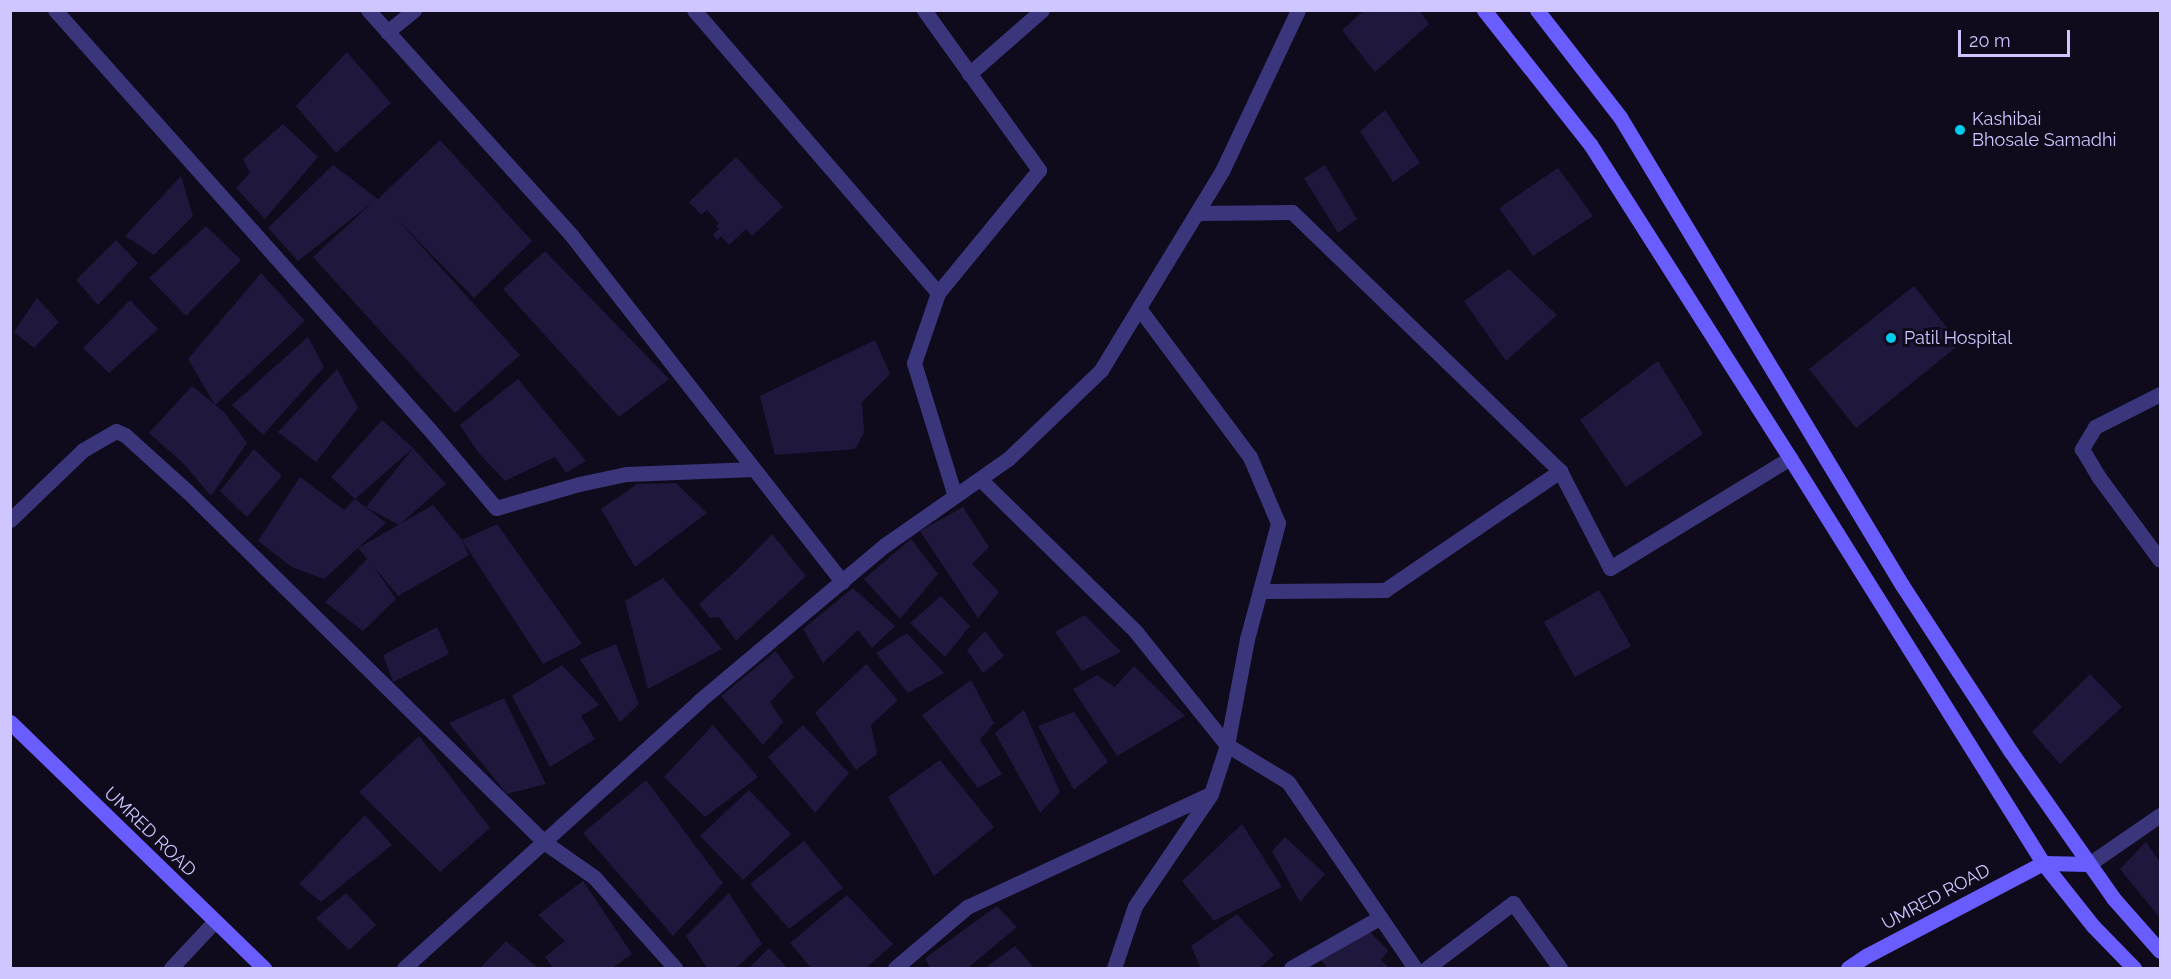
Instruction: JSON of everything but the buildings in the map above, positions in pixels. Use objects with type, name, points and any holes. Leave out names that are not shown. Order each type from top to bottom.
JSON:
[{"type":"main road","points":[[1484,10],[1590,144],[1790,458],[2043,863],[2093,926],[2134,969]]},
{"type":"main road","points":[[1538,10],[1620,117],[1902,585],[2011,752],[2114,899],[2160,951]]},
{"type":"main road","name":"UMRED ROAD","points":[[10,722],[264,969]]},
{"type":"main road","points":[[2043,863],[2089,864]]},
{"type":"main road","name":"UMRED ROAD","points":[[1848,969],[1866,956],[2043,863]]},
{"type":"street","points":[[55,10],[430,430],[496,508],[579,484],[626,474],[754,469]]},
{"type":"street","points":[[368,10],[572,236],[842,582]]},
{"type":"street","points":[[387,32],[414,10]]},
{"type":"street","points":[[694,10],[938,293]]},
{"type":"street","points":[[924,10],[1039,170],[938,293],[914,363],[955,496]]},
{"type":"street","points":[[969,74],[1042,10]]},
{"type":"street","points":[[404,969],[699,701],[885,545],[1008,459],[1101,370],[1222,171],[1298,10]]},
{"type":"street","points":[[1197,213],[1292,212],[1560,471],[1610,568],[1790,458]]},
{"type":"street","points":[[1114,969],[1135,906],[1210,794],[1227,745],[1246,639],[1278,523],[1250,457],[1139,308]]},
{"type":"street","points":[[2160,394],[2095,427],[2082,449],[2098,476],[2160,560]]},
{"type":"street","points":[[10,520],[83,450],[116,431],[125,435],[188,491],[544,842],[594,877],[675,969]]},
{"type":"street","points":[[1260,591],[1385,590],[1560,471]]},
{"type":"street","points":[[980,478],[1136,632],[1227,745],[1288,782],[1415,969]]},
{"type":"street","points":[[895,969],[967,907],[1210,794]]},
{"type":"street","points":[[2089,864],[2160,815]]},
{"type":"street","points":[[1427,969],[1513,903],[1560,969]]},
{"type":"street","points":[[1292,969],[1379,918]]},
{"type":"street","points":[[171,969],[214,922]]},
{"type":"place","name":"Kashibai Bhosale Samadhi","points":[[1960,130]]},
{"type":"place","name":"Patil Hospital","points":[[1891,338]]}]
